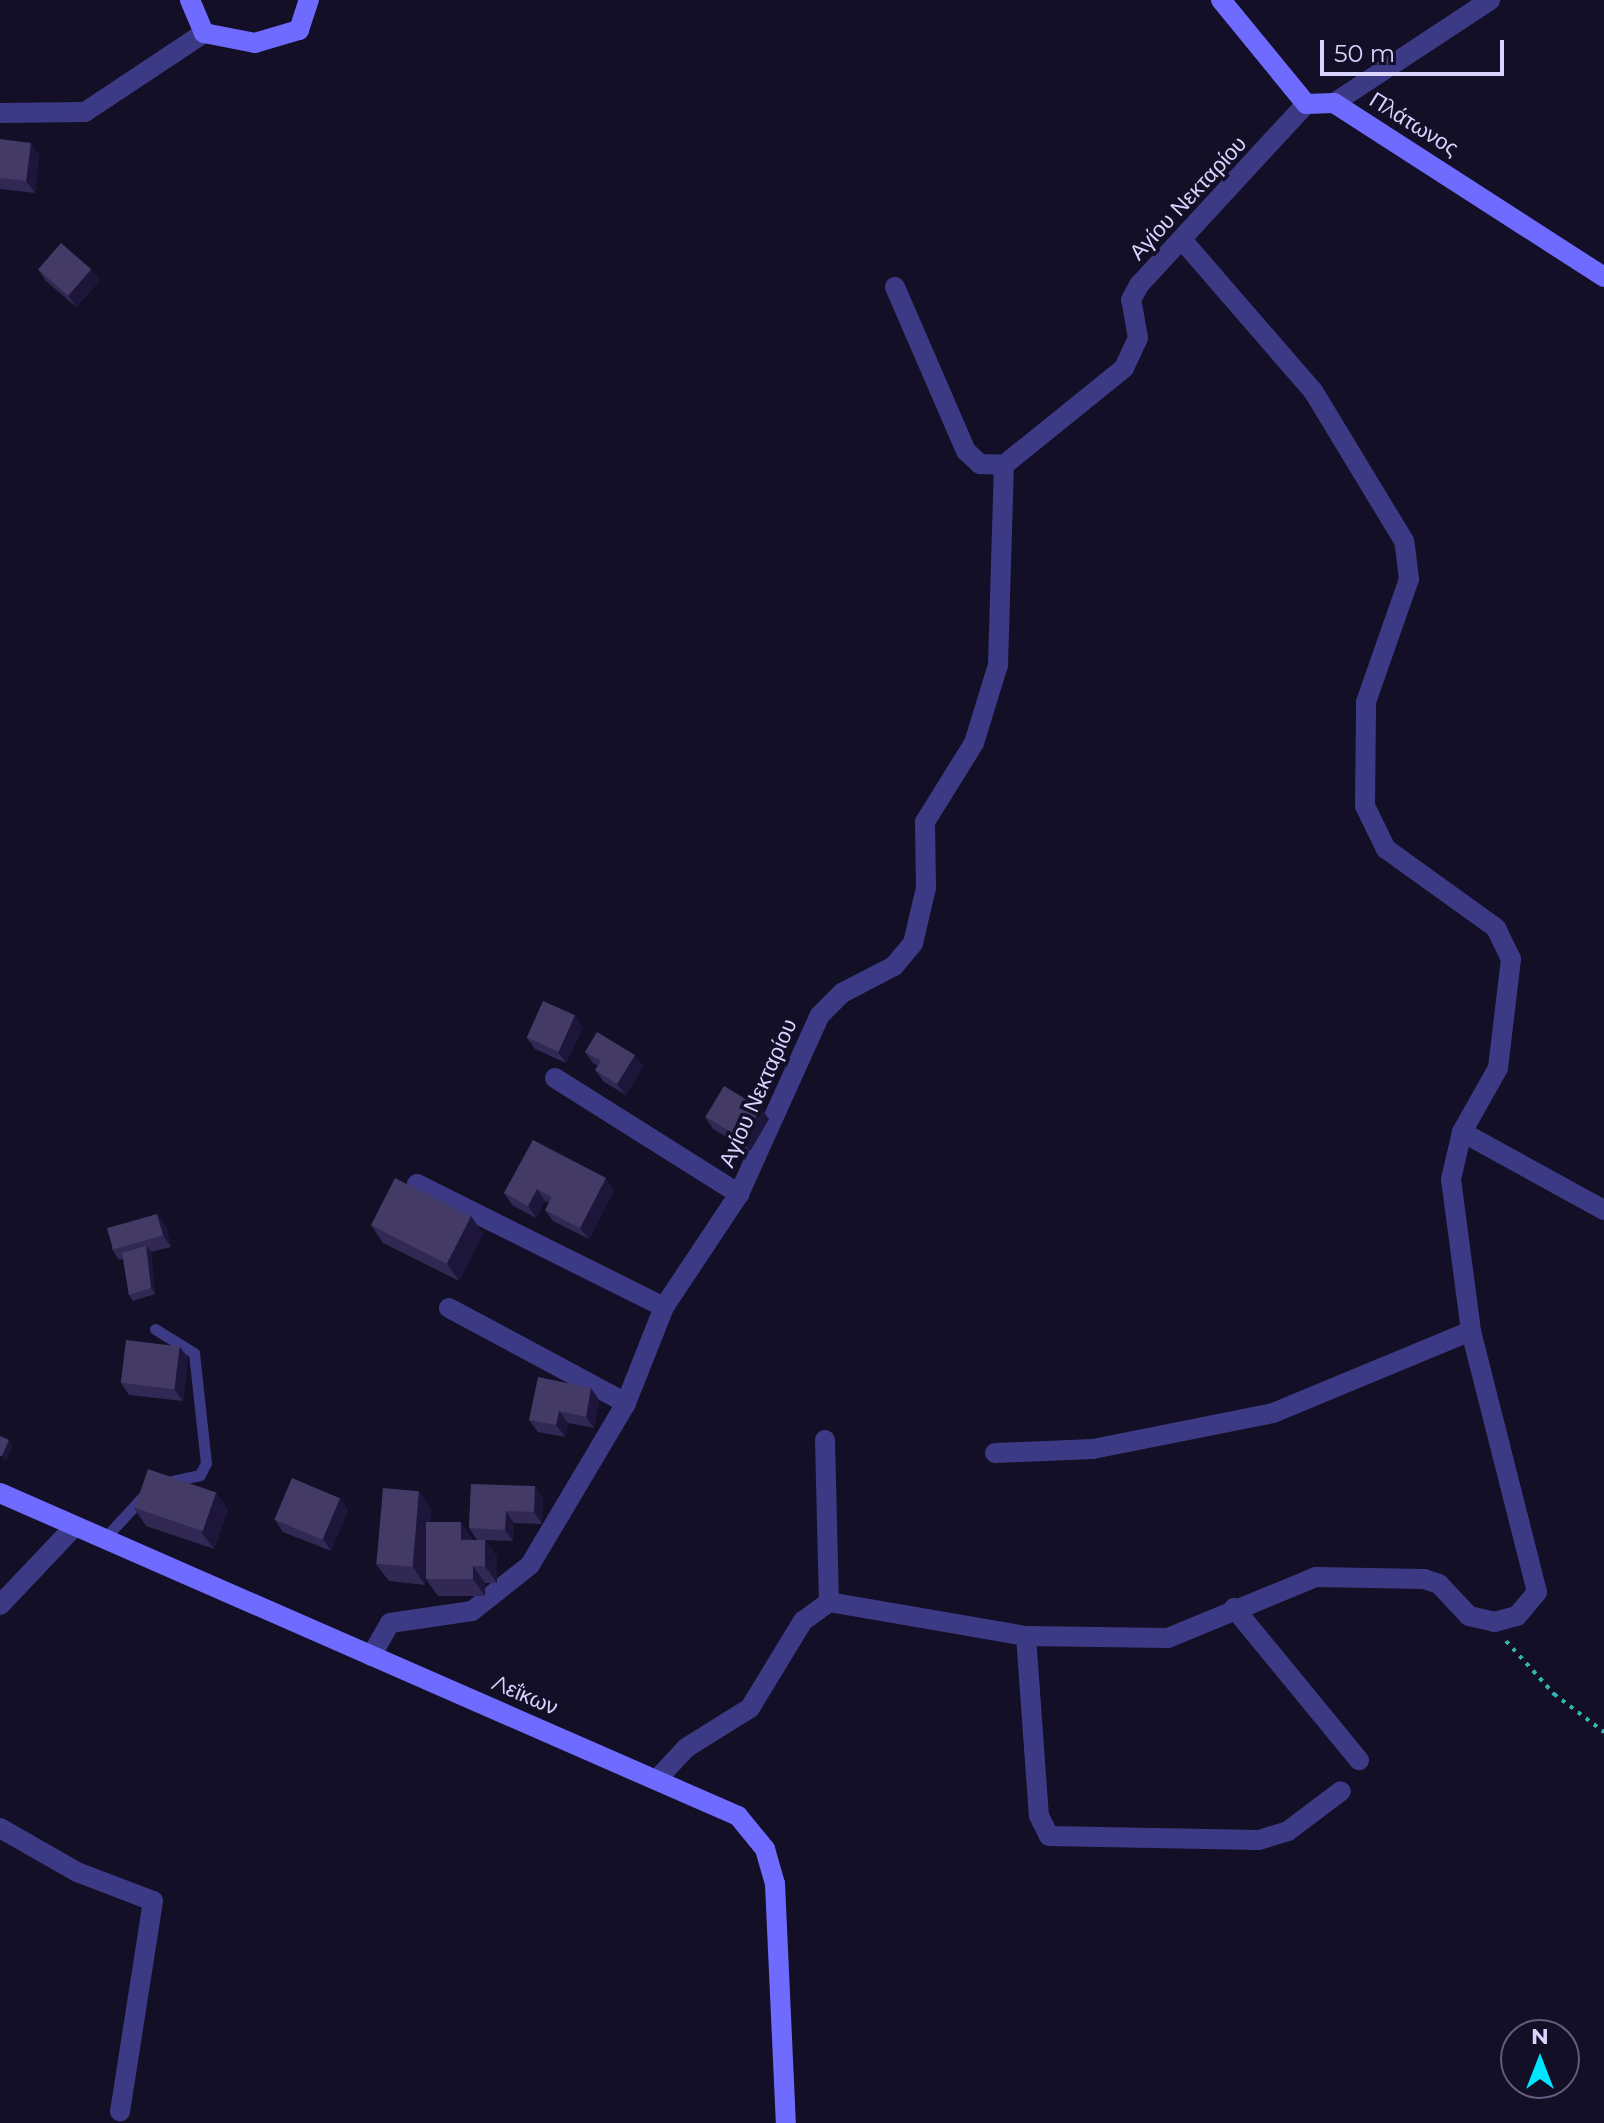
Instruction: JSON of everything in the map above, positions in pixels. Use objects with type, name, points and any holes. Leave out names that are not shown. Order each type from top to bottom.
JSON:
[{"type":"street","points":[[190,0],[204,33]]},
{"type":"street","points":[[0,113],[85,112],[204,33],[255,43],[299,30],[309,0]]},
{"type":"street","points":[[1221,0],[1306,104]]},
{"type":"street","points":[[1334,103],[1490,0]]},
{"type":"street","name":"Πλάτωνος","points":[[1306,104],[1334,103],[1604,277]]},
{"type":"street","name":"Αγίου Νεκταρίου","points":[[371,1656],[390,1623],[472,1611],[520,1577],[626,1403],[664,1307],[739,1194],[820,1015],[842,993],[894,966],[913,943],[926,888],[925,822],[974,743],[998,665],[1004,465],[1129,361],[1138,338],[1131,300],[1306,104]]},
{"type":"street","points":[[660,1776],[686,1748],[750,1708],[803,1621],[829,1602],[1026,1636],[1168,1638],[1234,1608],[1316,1577],[1424,1579],[1439,1584],[1469,1616],[1494,1622],[1531,1604],[1536,1573],[1517,1524],[1471,1331],[1451,1179],[1462,1132],[1498,1068],[1511,959],[1496,928],[1386,849],[1365,806],[1366,702],[1409,579],[1404,541],[1313,391],[1184,242]]},
{"type":"street","points":[[895,287],[966,451],[980,464],[1004,465]]},
{"type":"street","points":[[555,1078],[739,1194]]},
{"type":"street","points":[[1462,1132],[1604,1210]]},
{"type":"street","points":[[417,1184],[664,1307]]},
{"type":"street","points":[[449,1308],[626,1403]]},
{"type":"street","points":[[995,1453],[1093,1449],[1273,1413],[1471,1331]]},
{"type":"street","points":[[825,1440],[829,1602]]},
{"type":"street","name":"Λεΐκων","points":[[0,1493],[371,1656],[660,1776],[731,1811],[765,1849],[778,1916],[786,2123]]},
{"type":"street","points":[[0,1605],[74,1527]]},
{"type":"street","points":[[1234,1608],[1359,1760]]},
{"type":"street","points":[[1026,1636],[1039,1816],[1049,1836],[1259,1840],[1288,1831],[1341,1791]]},
{"type":"street","points":[[0,1828],[77,1872],[153,1901],[120,2111]]},
{"type":"lane","points":[[102,1540],[143,1493],[200,1475],[206,1463],[194,1353],[155,1329]]},
{"type":"path","points":[[1494,1622],[1554,1694],[1604,1732]]},
{"type":"building","points":[[0,139],[31,143],[26,181],[0,178]]},
{"type":"building","points":[[61,243],[91,269],[68,296],[38,269]]},
{"type":"building","points":[[543,1001],[575,1015],[559,1052],[527,1038]]},
{"type":"building","points":[[597,1032],[635,1055],[617,1084],[595,1070],[601,1061],[585,1052]]},
{"type":"building","points":[[724,1086],[761,1108],[742,1139],[705,1117]]},
{"type":"building","points":[[533,1140],[606,1178],[580,1228],[545,1210],[552,1197],[537,1189],[528,1206],[504,1193]]},
{"type":"building","points":[[395,1178],[471,1217],[447,1264],[371,1225]]},
{"type":"building","points":[[157,1214],[163,1235],[113,1249],[107,1228]]},
{"type":"building","points":[[146,1246],[151,1288],[129,1295],[122,1253]]},
{"type":"building","points":[[126,1340],[180,1347],[174,1389],[121,1383]]},
{"type":"building","points":[[538,1377],[591,1388],[586,1417],[559,1411],[556,1425],[529,1420]]},
{"type":"building","points":[[0,1436],[9,1440],[2,1456],[0,1456]]},
{"type":"building","points":[[148,1469],[216,1492],[203,1531],[135,1508]]},
{"type":"building","points":[[292,1478],[340,1498],[322,1540],[274,1519]]},
{"type":"building","points":[[471,1484],[535,1486],[534,1512],[506,1511],[505,1530],[469,1528]]},
{"type":"building","points":[[383,1488],[419,1491],[412,1567],[376,1564]]},
{"type":"building","points":[[426,1522],[461,1522],[461,1540],[485,1540],[485,1566],[473,1566],[473,1579],[426,1579]]}]
